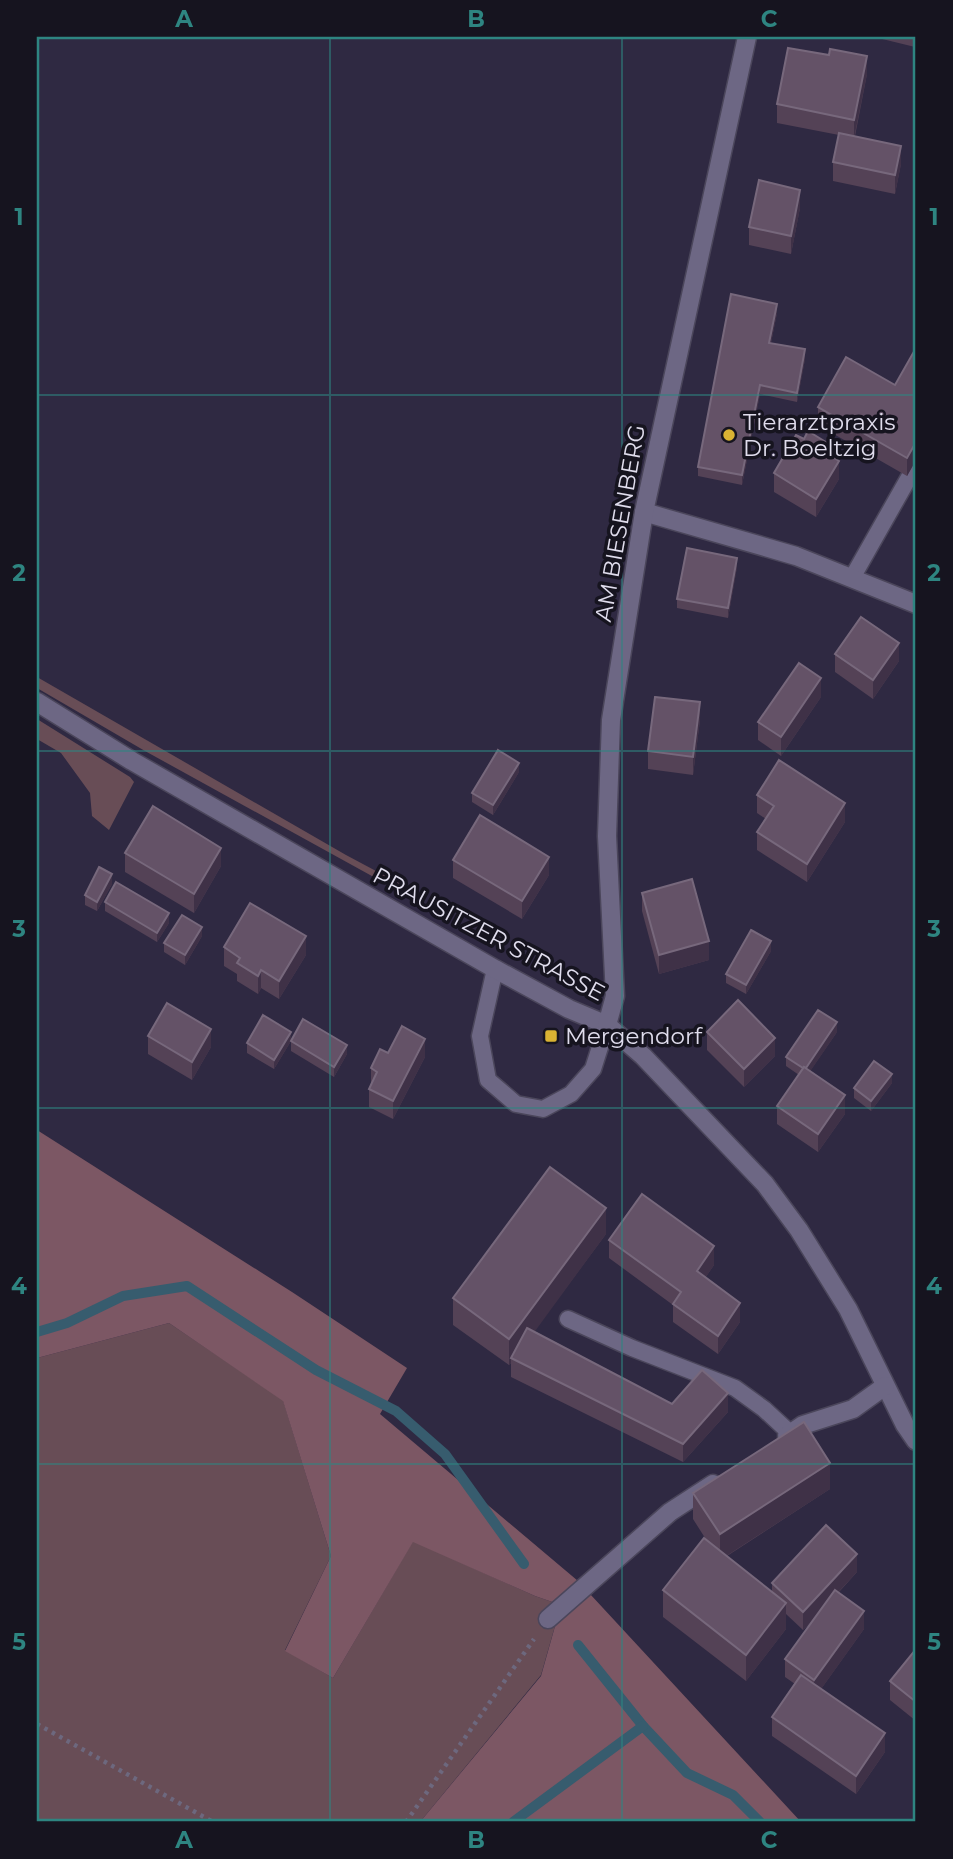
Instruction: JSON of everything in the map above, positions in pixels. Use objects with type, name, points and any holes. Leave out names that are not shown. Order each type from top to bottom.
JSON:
[{"type":"street","name":"AM BIESENBERG","points":[[607,1024],[615,996],[607,836],[611,720],[644,512],[747,37]]},
{"type":"street","points":[[644,512],[796,556],[916,604]]},
{"type":"street","name":"PRAUSITZER STRASSE","points":[[37,702],[132,761],[495,969],[569,1009],[607,1024],[643,1056],[765,1184],[799,1230],[848,1309],[905,1425],[916,1441]]},
{"type":"street","points":[[768,1448],[803,1424],[853,1409],[885,1386]]},
{"type":"street","points":[[548,1619],[670,1512],[724,1476]]},
{"type":"lane","points":[[852,578],[916,465]]},
{"type":"lane","points":[[495,969],[480,1036],[488,1080],[516,1104],[543,1109],[571,1094],[593,1069],[607,1024]]},
{"type":"lane","points":[[568,1319],[632,1348],[734,1388],[764,1409],[790,1433]]},
{"type":"path","points":[[406,1822],[548,1619]]},
{"type":"path","points":[[37,1724],[213,1822]]},
{"type":"shaded area","points":[[37,677],[346,855],[421,895],[419,902],[145,751],[37,688]]},
{"type":"shaded area","points":[[37,719],[134,782],[109,830],[92,816],[90,793],[61,753],[37,739]]},
{"type":"shaded area","points":[[37,1130],[407,1368],[380,1414],[578,1581],[801,1822],[420,1822],[541,1676],[561,1605],[413,1542],[333,1678],[285,1651],[331,1556],[283,1401],[169,1323],[37,1358]]},
{"type":"shaded area","points":[[169,1323],[283,1400],[331,1556],[285,1650],[333,1678],[413,1541],[561,1605],[541,1675],[420,1822],[37,1822],[37,1358]]},
{"type":"building","points":[[788,48],[829,55],[830,49],[867,56],[854,120],[777,104]]},
{"type":"building","points":[[839,133],[901,146],[895,175],[833,162]]},
{"type":"building","points":[[759,180],[800,190],[791,236],[749,227]]},
{"type":"building","points":[[731,294],[777,304],[769,343],[805,349],[797,393],[760,385],[742,475],[698,467]]},
{"type":"building","points":[[916,348],[916,442],[907,458],[818,407],[846,357],[895,385]]},
{"type":"building","points":[[808,431],[829,444],[824,451],[839,461],[816,499],[774,473],[796,435],[804,439]]},
{"type":"building","points":[[687,548],[737,558],[728,608],[677,599]]},
{"type":"building","points":[[861,617],[899,643],[873,680],[835,654]]},
{"type":"building","points":[[799,663],[821,678],[781,737],[758,722]]},
{"type":"building","points":[[655,697],[700,702],[693,757],[648,751]]},
{"type":"building","points":[[498,750],[519,763],[493,805],[472,793]]},
{"type":"building","points":[[779,760],[845,803],[807,864],[757,832],[774,806],[757,795]]},
{"type":"building","points":[[153,806],[221,848],[194,894],[125,853]]},
{"type":"building","points":[[480,815],[549,857],[522,901],[453,860]]},
{"type":"building","points":[[99,867],[112,874],[97,902],[85,895]]},
{"type":"building","points":[[692,879],[709,941],[659,955],[642,893]]},
{"type":"building","points":[[116,882],[169,913],[157,933],[105,902]]},
{"type":"building","points":[[250,903],[306,936],[279,981],[261,970],[258,976],[237,963],[240,958],[224,947]]},
{"type":"building","points":[[182,915],[202,927],[185,955],[164,943]]},
{"type":"building","points":[[751,930],[771,941],[746,985],[726,974]]},
{"type":"building","points":[[738,1000],[775,1038],[744,1069],[707,1032]]},
{"type":"building","points":[[167,1003],[211,1029],[192,1062],[148,1036]]},
{"type":"building","points":[[818,1010],[837,1022],[806,1068],[803,1068],[786,1057]]},
{"type":"building","points":[[263,1015],[291,1032],[274,1060],[247,1043]]},
{"type":"building","points":[[303,1019],[347,1045],[334,1067],[291,1041]]},
{"type":"building","points":[[402,1026],[425,1039],[393,1101],[369,1089],[377,1072],[371,1068],[380,1049],[388,1053]]},
{"type":"building","points":[[874,1061],[892,1074],[871,1101],[854,1088]]},
{"type":"building","points":[[804,1067],[845,1095],[818,1134],[777,1106]]},
{"type":"building","points":[[550,1167],[606,1208],[509,1339],[453,1298]]},
{"type":"building","points":[[642,1194],[714,1246],[697,1271],[740,1303],[718,1336],[673,1304],[681,1292],[609,1240]]},
{"type":"building","points":[[527,1328],[672,1404],[702,1370],[728,1393],[683,1444],[511,1358]]},
{"type":"building","points":[[804,1422],[830,1463],[720,1534],[693,1493]]},
{"type":"building","points":[[826,1525],[857,1554],[803,1612],[772,1583]]},
{"type":"building","points":[[704,1538],[786,1603],[746,1655],[663,1590]]},
{"type":"building","points":[[835,1590],[864,1611],[814,1680],[785,1659]]},
{"type":"building","points":[[916,1649],[916,1702],[890,1681]]},
{"type":"building","points":[[801,1675],[885,1733],[856,1776],[772,1717]]},
{"type":"waterway","points":[[37,1332],[67,1323],[123,1296],[187,1286],[316,1370],[396,1411],[445,1454],[524,1564]]},
{"type":"waterway","points":[[578,1645],[643,1726],[687,1773],[733,1795],[760,1822]]},
{"type":"waterway","points":[[513,1822],[643,1726]]},
{"type":"place","name":"Tierarztpraxis Dr. Boeltzig","points":[[729,435]]},
{"type":"place","name":"Mergendorf","points":[[551,1036]]}]
